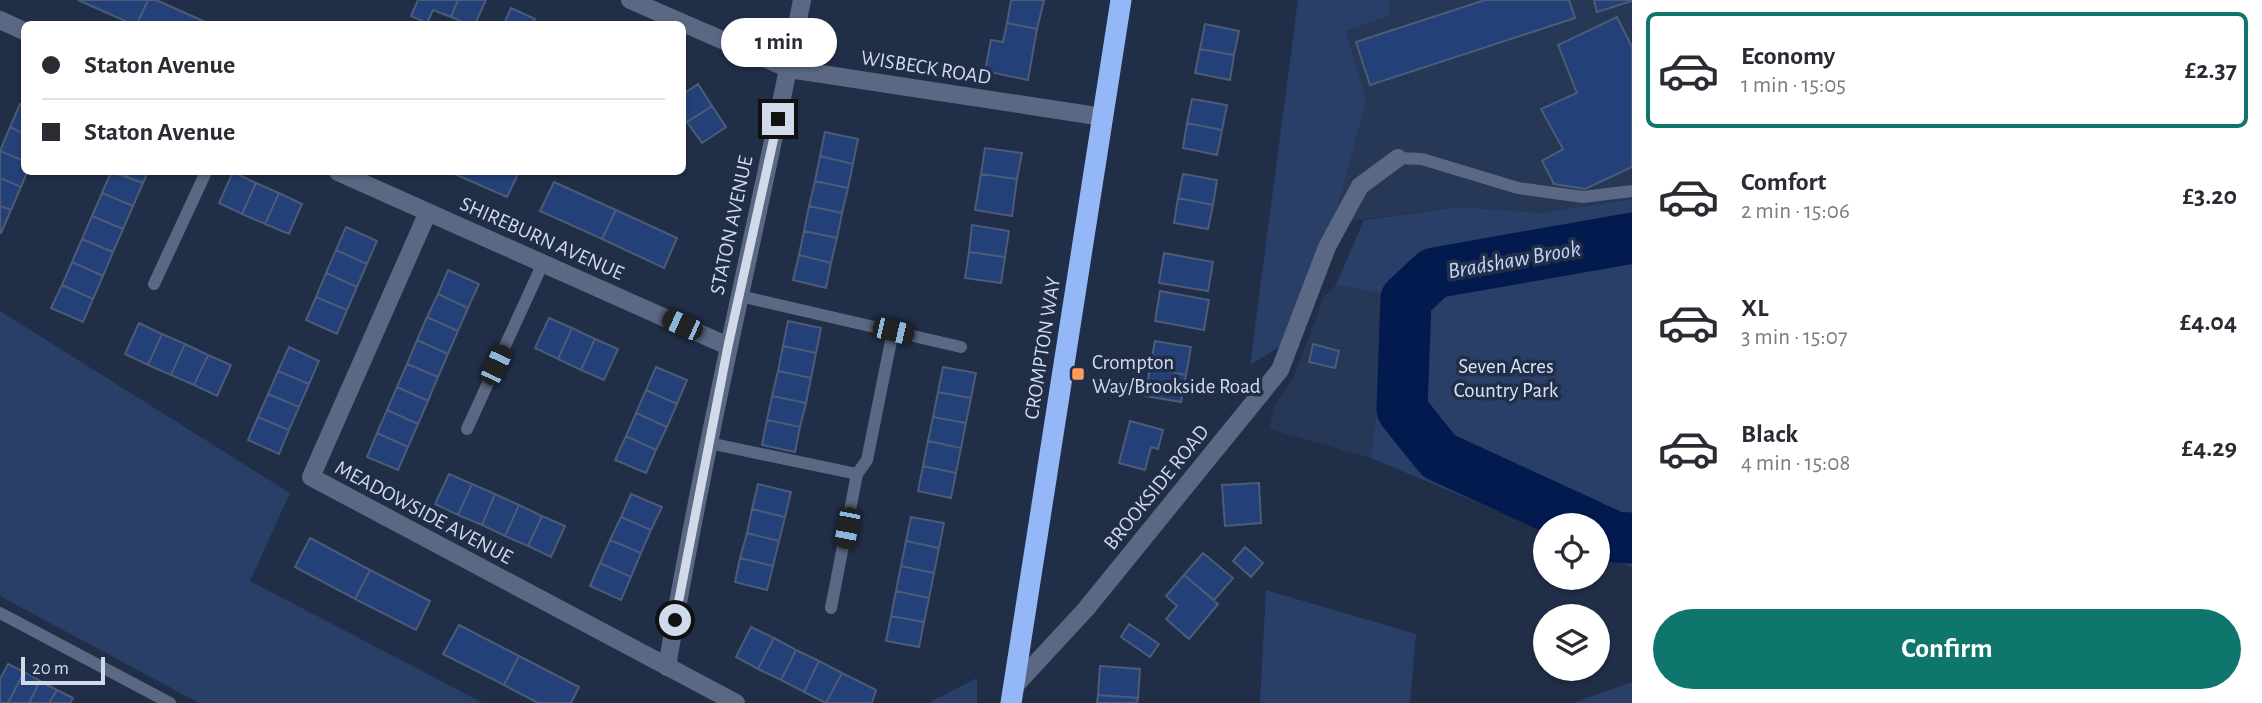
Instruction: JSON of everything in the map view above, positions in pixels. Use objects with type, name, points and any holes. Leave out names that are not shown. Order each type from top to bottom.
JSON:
[{"type":"highway","name":"CROMPTON WAY","points":[[1011,696],[1121,0]]},
{"type":"street","name":"WISBECK ROAD","points":[[630,0],[678,21]]},
{"type":"street","name":"STATON AVENUE","points":[[667,667],[728,346],[802,0]]},
{"type":"street","points":[[1,24],[21,30]]},
{"type":"street","name":"WISBECK ROAD","points":[[686,24],[789,69],[1103,117]]},
{"type":"street","name":"BROOKSIDE ROAD","points":[[1011,696],[1086,609],[1280,370],[1327,247],[1360,186],[1398,158]]},
{"type":"street","name":"SHIREBURN AVENUE","points":[[345,175],[728,346]]},
{"type":"street","name":"MEADOWSIDE AVENUE","points":[[428,212],[311,477],[736,703]]},
{"type":"lane","points":[[1398,158],[1422,159],[1518,188],[1544,192],[1583,197],[1632,191]]},
{"type":"lane","points":[[154,284],[205,175]]},
{"type":"lane","points":[[467,429],[543,263]]},
{"type":"lane","points":[[740,296],[961,347]]},
{"type":"lane","points":[[831,608],[857,474],[867,460],[893,331]]},
{"type":"lane","points":[[709,443],[857,474]]},
{"type":"lane","points":[[0,613],[170,703]]},
{"type":"shaded area","points":[[1389,0],[1632,0],[1632,199],[1541,213],[1460,207],[1333,223],[1365,100],[1346,31],[1390,16]]},
{"type":"shaded area","points":[[1336,285],[1390,295],[1371,458],[1269,429],[1275,404],[1292,381],[1324,297]]},
{"type":"green space","points":[[1298,0],[1389,0],[1390,16],[1346,31],[1366,100],[1327,247],[1292,339],[1250,365]]},
{"type":"green space","name":"Seven Acres Country Park","points":[[1632,199],[1632,567],[1610,558],[1610,513],[1533,513],[1533,526],[1371,458],[1390,295],[1336,285],[1364,220],[1460,207],[1541,213]]},
{"type":"green space","points":[[0,311],[290,493],[250,581],[483,703],[199,703],[0,596]]},
{"type":"green space","points":[[1266,590],[1416,634],[1410,703],[1260,703]]},
{"type":"green space","points":[[977,678],[977,703],[928,703]]},
{"type":"green space","points":[[1632,682],[1632,703],[1573,703]]},
{"type":"building","points":[[78,0],[148,0],[138,21],[125,21]]},
{"type":"building","points":[[148,0],[156,0],[203,21],[138,21]]},
{"type":"building","points":[[418,0],[458,0],[451,17],[433,10],[428,21],[411,16]]},
{"type":"building","points":[[458,0],[486,0],[476,21],[461,21],[451,17]]},
{"type":"building","points":[[1011,0],[1044,0],[1037,29],[1007,23]]},
{"type":"building","points":[[1485,0],[1569,0],[1575,18],[1370,85],[1356,42]]},
{"type":"building","points":[[1594,0],[1632,0],[1632,1],[1597,12]]},
{"type":"building","points":[[511,8],[535,19],[534,21],[505,21]]},
{"type":"building","points":[[1617,17],[1632,47],[1632,167],[1585,189],[1554,184],[1542,161],[1563,149],[1541,109],[1577,93],[1558,45]]},
{"type":"building","points":[[1007,23],[1037,29],[1028,80],[985,71],[991,40],[1003,42]]},
{"type":"building","points":[[1205,24],[1239,31],[1234,55],[1200,49]]},
{"type":"building","points":[[1200,49],[1234,55],[1230,80],[1195,73]]},
{"type":"building","points":[[698,84],[712,106],[687,122],[686,120],[686,92]]},
{"type":"building","points":[[1192,99],[1227,105],[1222,130],[1187,123]]},
{"type":"building","points":[[20,104],[21,132],[10,127]]},
{"type":"building","points":[[712,106],[726,127],[702,143],[687,122]]},
{"type":"building","points":[[1187,123],[1222,130],[1217,155],[1183,148]]},
{"type":"building","points":[[10,127],[21,132],[21,160],[0,151]]},
{"type":"building","points":[[825,132],[858,139],[853,164],[820,156]]},
{"type":"building","points":[[985,148],[1022,153],[1017,179],[981,174]]},
{"type":"building","points":[[0,151],[21,160],[21,175],[26,175],[21,187],[0,178]]},
{"type":"building","points":[[820,156],[853,164],[848,188],[815,181]]},
{"type":"building","points":[[981,174],[1017,179],[1012,216],[975,210]]},
{"type":"building","points":[[1183,174],[1217,180],[1213,205],[1178,198]]},
{"type":"building","points":[[110,175],[120,175],[143,183],[133,206],[102,193]]},
{"type":"building","points":[[123,175],[147,175],[143,183]]},
{"type":"building","points":[[232,175],[239,175],[256,183],[242,214],[219,203]]},
{"type":"building","points":[[457,175],[518,175],[507,197]]},
{"type":"building","points":[[0,178],[21,187],[11,210],[0,206]]},
{"type":"building","points":[[815,181],[848,188],[842,213],[809,206]]},
{"type":"building","points":[[554,182],[616,210],[602,239],[540,211]]},
{"type":"building","points":[[256,183],[279,193],[265,224],[242,214]]},
{"type":"building","points":[[102,193],[133,206],[123,229],[92,216]]},
{"type":"building","points":[[279,193],[302,204],[289,234],[265,224]]},
{"type":"building","points":[[1178,198],[1213,205],[1208,229],[1174,223]]},
{"type":"building","points":[[0,206],[11,210],[1,233],[0,233]]},
{"type":"building","points":[[809,206],[842,213],[837,238],[804,231]]},
{"type":"building","points":[[616,210],[677,238],[664,268],[602,239]]},
{"type":"building","points":[[92,216],[123,229],[113,252],[82,239]]},
{"type":"building","points":[[972,225],[1009,231],[1005,257],[969,252]]},
{"type":"building","points":[[346,227],[377,241],[367,264],[336,250]]},
{"type":"building","points":[[804,231],[837,238],[831,263],[799,255]]},
{"type":"building","points":[[82,239],[113,252],[103,276],[72,262]]},
{"type":"building","points":[[336,250],[367,264],[357,287],[326,273]]},
{"type":"building","points":[[969,252],[1005,257],[1001,283],[965,278]]},
{"type":"building","points":[[1164,253],[1213,262],[1208,291],[1159,283]]},
{"type":"building","points":[[799,255],[831,263],[826,288],[793,280]]},
{"type":"building","points":[[72,262],[103,276],[93,299],[62,285]]},
{"type":"building","points":[[448,270],[479,284],[468,308],[438,294]]},
{"type":"building","points":[[326,273],[357,287],[347,310],[316,297]]},
{"type":"building","points":[[62,285],[93,299],[83,322],[51,308]]},
{"type":"building","points":[[1160,291],[1209,300],[1204,330],[1155,321]]},
{"type":"building","points":[[438,294],[468,308],[458,331],[427,317]]},
{"type":"building","points":[[316,297],[347,310],[337,334],[306,320]]},
{"type":"building","points":[[427,317],[458,331],[448,354],[417,340]]},
{"type":"building","points":[[549,318],[572,328],[558,359],[535,348]]},
{"type":"building","points":[[788,321],[821,328],[816,353],[783,346]]},
{"type":"building","points":[[139,323],[162,334],[148,365],[125,354]]},
{"type":"building","points":[[572,328],[595,339],[581,370],[558,359]]},
{"type":"building","points":[[162,334],[185,344],[171,375],[148,365]]},
{"type":"building","points":[[595,339],[618,349],[604,380],[581,370]]},
{"type":"building","points":[[417,340],[448,354],[438,377],[407,364]]},
{"type":"building","points":[[1155,341],[1191,347],[1186,375],[1150,368]]},
{"type":"building","points":[[185,344],[208,355],[194,385],[171,375]]},
{"type":"building","points":[[1313,344],[1339,351],[1335,368],[1309,362]]},
{"type":"building","points":[[783,346],[816,353],[811,378],[778,371]]},
{"type":"building","points":[[289,347],[319,361],[309,384],[278,371]]},
{"type":"building","points":[[208,355],[231,365],[217,396],[194,385]]},
{"type":"building","points":[[407,364],[438,377],[428,401],[397,387]]},
{"type":"building","points":[[656,367],[687,380],[677,404],[646,390]]},
{"type":"building","points":[[943,367],[976,373],[971,398],[938,392]]},
{"type":"building","points":[[1150,368],[1186,375],[1181,402],[1145,396]]},
{"type":"building","points":[[278,371],[309,384],[299,407],[268,394]]},
{"type":"building","points":[[778,371],[811,378],[806,403],[772,396]]},
{"type":"building","points":[[397,387],[428,401],[418,424],[387,410]]},
{"type":"building","points":[[646,390],[677,404],[667,427],[636,413]]},
{"type":"building","points":[[938,392],[971,398],[966,423],[933,417]]},
{"type":"building","points":[[268,394],[299,407],[289,430],[258,417]]},
{"type":"building","points":[[772,396],[806,403],[800,427],[767,420]]},
{"type":"building","points":[[387,410],[418,424],[408,447],[377,433]]},
{"type":"building","points":[[636,413],[667,427],[656,450],[626,436]]},
{"type":"building","points":[[258,417],[289,430],[279,454],[248,440]]},
{"type":"building","points":[[933,417],[966,423],[961,448],[928,441]]},
{"type":"building","points":[[767,420],[800,427],[795,452],[762,445]]},
{"type":"building","points":[[1130,421],[1163,430],[1158,449],[1151,447],[1145,470],[1119,463]]},
{"type":"building","points":[[377,433],[408,447],[398,470],[367,457]]},
{"type":"building","points":[[626,436],[656,450],[646,473],[615,460]]},
{"type":"building","points":[[928,441],[961,448],[956,473],[923,466]]},
{"type":"building","points":[[923,466],[956,473],[951,498],[918,491]]},
{"type":"building","points":[[449,474],[472,484],[458,515],[435,504]]},
{"type":"building","points":[[1259,483],[1261,523],[1225,526],[1222,485]]},
{"type":"building","points":[[472,484],[495,494],[482,525],[458,515]]},
{"type":"building","points":[[758,484],[791,492],[785,517],[752,509]]},
{"type":"building","points":[[495,494],[519,505],[505,536],[482,525]]},
{"type":"building","points":[[631,494],[662,507],[651,530],[621,517]]},
{"type":"building","points":[[519,505],[542,516],[528,546],[505,536]]},
{"type":"building","points":[[752,509],[785,517],[779,541],[747,533]]},
{"type":"building","points":[[542,516],[565,526],[551,557],[528,546]]},
{"type":"building","points":[[621,517],[651,530],[641,553],[610,540]]},
{"type":"building","points":[[911,517],[944,523],[939,548],[906,541]]},
{"type":"building","points":[[747,533],[779,541],[773,566],[740,558]]},
{"type":"building","points":[[310,538],[370,570],[355,599],[295,567]]},
{"type":"building","points":[[610,540],[641,553],[631,577],[600,563]]},
{"type":"building","points":[[906,541],[939,548],[934,573],[901,566]]},
{"type":"building","points":[[1245,547],[1263,563],[1251,577],[1233,561]]},
{"type":"building","points":[[1203,553],[1233,578],[1214,600],[1184,575]]},
{"type":"building","points":[[740,558],[773,566],[767,590],[735,582]]},
{"type":"building","points":[[600,563],[631,577],[621,600],[590,586]]},
{"type":"building","points":[[901,566],[934,573],[929,598],[896,591]]},
{"type":"building","points":[[370,570],[430,601],[416,630],[355,599]]},
{"type":"building","points":[[1184,575],[1218,604],[1189,639],[1166,619],[1177,606],[1166,596]]},
{"type":"building","points":[[896,591],[929,598],[924,622],[891,616]]},
{"type":"building","points":[[891,616],[924,622],[919,647],[886,641]]},
{"type":"building","points":[[1129,624],[1159,644],[1150,657],[1121,637]]},
{"type":"building","points":[[459,625],[519,656],[504,685],[443,654]]},
{"type":"building","points":[[751,627],[774,638],[758,669],[736,657]]},
{"type":"building","points":[[774,638],[796,650],[781,680],[758,669]]},
{"type":"building","points":[[796,650],[819,661],[804,692],[781,680]]},
{"type":"building","points":[[519,656],[579,687],[571,703],[538,703],[504,685]]},
{"type":"building","points":[[819,661],[842,673],[826,703],[804,692]]},
{"type":"building","points":[[8,664],[24,672],[8,703],[0,703],[0,679]]},
{"type":"building","points":[[1100,666],[1140,669],[1138,698],[1098,695]]},
{"type":"building","points":[[24,672],[40,681],[29,703],[8,703]]},
{"type":"building","points":[[842,673],[876,690],[872,703],[826,703]]},
{"type":"building","points":[[40,681],[57,690],[49,703],[29,703]]},
{"type":"building","points":[[57,690],[73,698],[70,703],[49,703]]},
{"type":"building","points":[[1098,695],[1138,698],[1137,703],[1097,703]]},
{"type":"waterway","name":"Bradshaw Brook","points":[[1563,513],[1439,456],[1402,410],[1406,299],[1434,273],[1632,238]]},
{"type":"waterway","name":"Bradshaw Brook","points":[[1610,535],[1632,538]]},
{"type":"place","name":"Crompton Way/Brookside Road","points":[[1078,374]]},
{"type":"route","points":[[675,620],[728,346],[778,119]]}]
